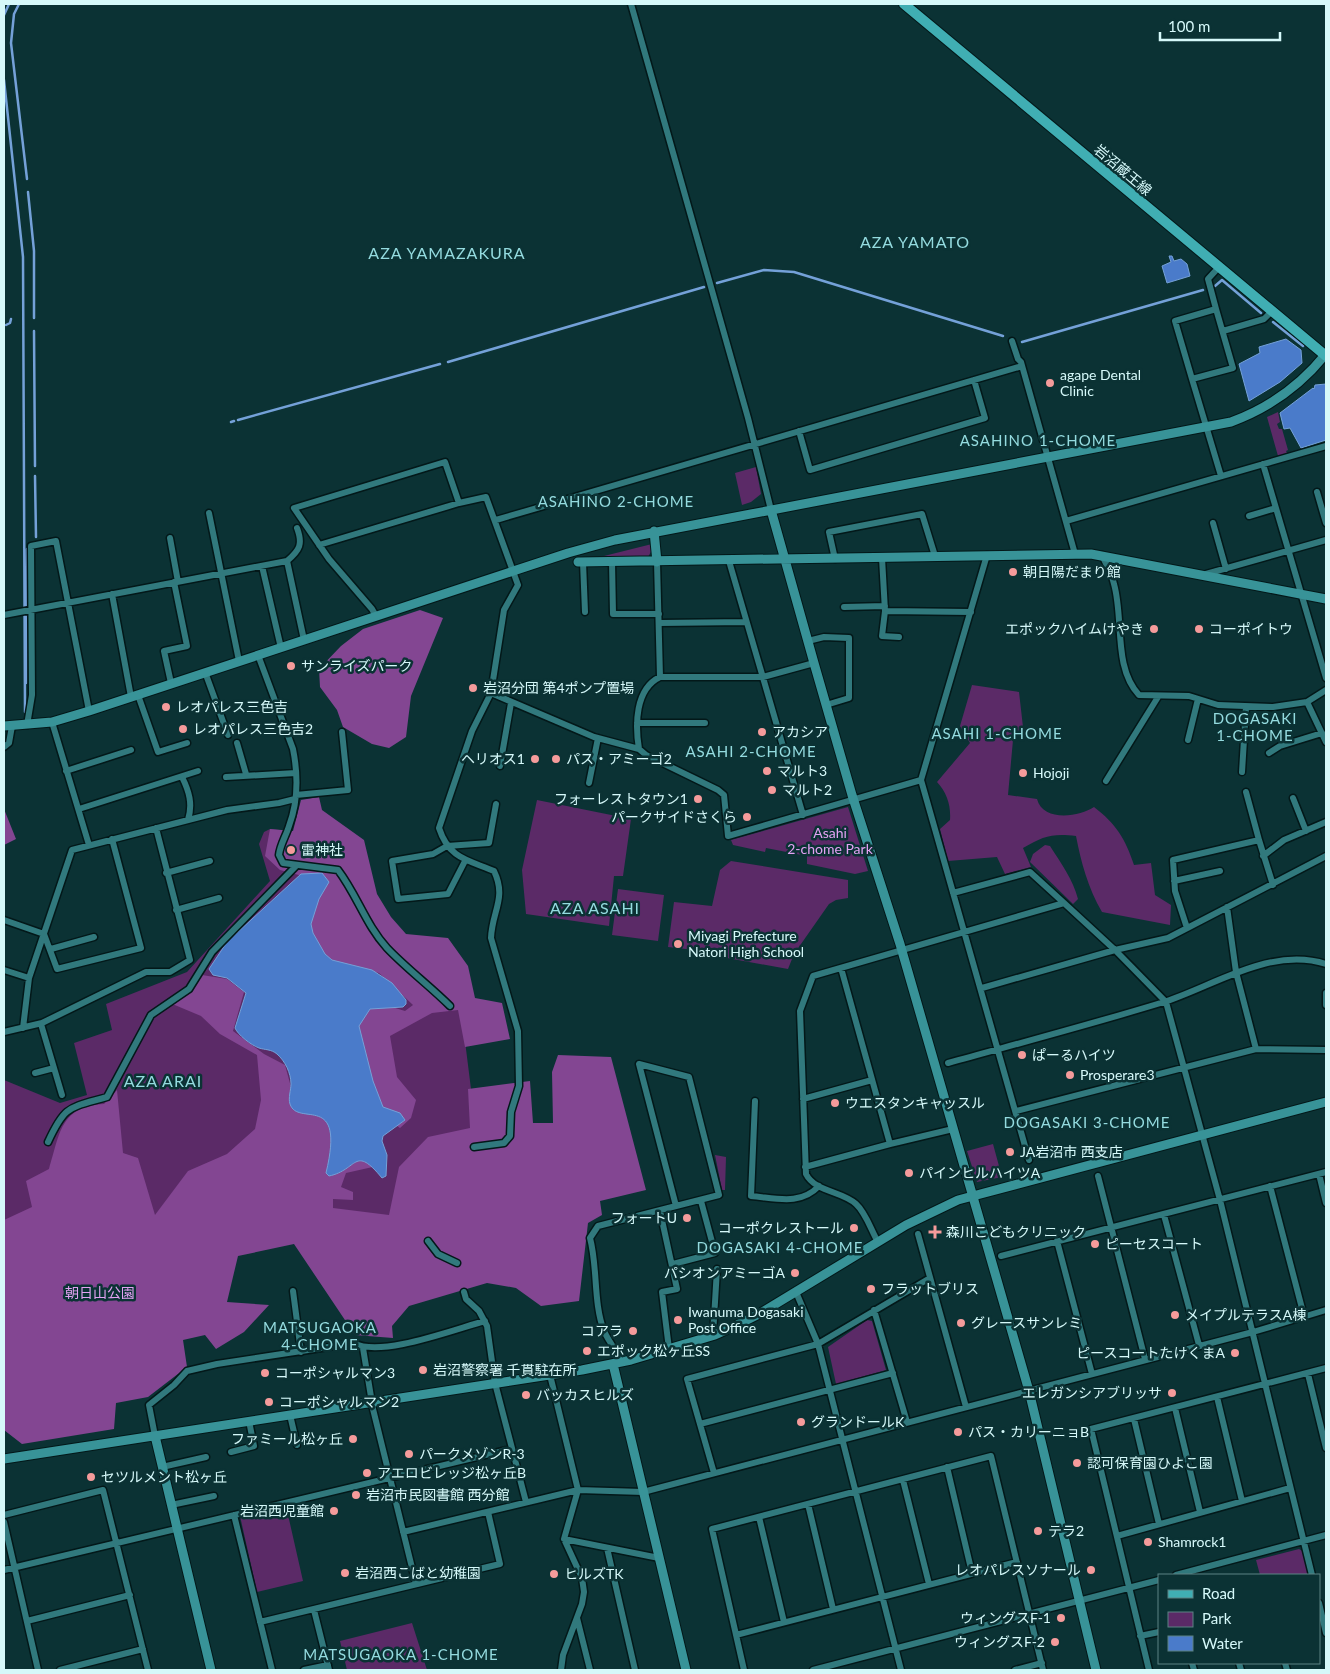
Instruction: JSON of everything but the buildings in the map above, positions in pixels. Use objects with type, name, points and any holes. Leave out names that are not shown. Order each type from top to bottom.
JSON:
[{"type":"main road","name":"岩沼蔵王線","points":[[904,4],[1326,356]]},
{"type":"street","points":[[631,4],[826,705],[902,951],[1029,1391],[1096,1670]]},
{"type":"street","points":[[1192,379],[1233,368],[1208,279],[1219,268]]},
{"type":"street","points":[[1216,309],[1175,321],[1221,476]]},
{"type":"street","points":[[1223,331],[1264,320],[1272,311]]},
{"type":"street","points":[[1012,341],[1022,366],[1075,554]]},
{"type":"street","points":[[4,748],[9,743],[8,726],[52,722],[89,711],[592,546],[654,531],[1206,428],[1254,414],[1298,384],[1326,356]]},
{"type":"street","points":[[496,520],[1022,366]]},
{"type":"street","points":[[799,431],[810,470],[985,418],[974,380]]},
{"type":"street","points":[[1066,521],[1326,446]]},
{"type":"street","points":[[376,616],[320,545],[294,508],[445,462],[460,503]]},
{"type":"street","points":[[1263,464],[1326,678]]},
{"type":"street","points":[[1317,492],[1326,523]]},
{"type":"street","points":[[320,545],[486,497],[514,571],[518,587],[504,610],[491,693],[472,731],[439,828],[447,846],[466,861],[494,871],[499,881],[501,900],[492,926],[492,938],[514,1017],[520,1068],[519,1086],[511,1112],[510,1136],[504,1144],[474,1147]]},
{"type":"street","points":[[1249,516],[1276,508]]},
{"type":"street","points":[[209,513],[239,661]]},
{"type":"street","points":[[835,559],[828,532],[922,514],[935,556]]},
{"type":"street","points":[[1213,523],[1226,569]]},
{"type":"street","points":[[4,615],[288,561],[298,551],[301,544],[296,528]]},
{"type":"street","points":[[654,531],[657,562],[660,677]]},
{"type":"street","points":[[170,538],[187,646],[164,651],[171,683]]},
{"type":"street","points":[[1206,574],[1326,540]]},
{"type":"street","points":[[27,725],[32,695],[27,611],[30,546],[56,541],[89,711]]},
{"type":"street","points":[[987,555],[921,780],[964,932],[982,988],[1029,1160]]},
{"type":"street","points":[[585,612],[580,562],[729,561],[987,555],[1102,555],[1326,598]]},
{"type":"street","points":[[1102,555],[1114,584],[1122,651],[1130,686],[1139,696],[1189,696],[1218,705],[1273,708],[1307,702],[1326,690]]},
{"type":"street","points":[[882,558],[885,609],[882,636],[899,637]]},
{"type":"street","points":[[288,561],[304,640]]},
{"type":"street","points":[[729,561],[803,815]]},
{"type":"street","points":[[612,562],[613,614],[659,614]]},
{"type":"street","points":[[262,566],[281,648]]},
{"type":"street","points":[[112,594],[134,696],[158,752],[187,743]]},
{"type":"street","points":[[844,608],[971,612]]},
{"type":"street","points":[[659,623],[746,622]]},
{"type":"street","points":[[808,641],[824,637],[849,638],[849,698],[826,705]]},
{"type":"street","points":[[258,655],[293,749],[296,772],[295,797],[290,825],[278,855],[283,863],[338,870],[360,902],[371,927],[388,948],[450,1006]]},
{"type":"street","points":[[814,663],[763,678],[660,677],[651,682],[644,692],[636,723],[640,749],[646,756],[724,795],[728,836],[921,780]]},
{"type":"street","points":[[205,672],[228,735]]},
{"type":"street","points":[[491,693],[598,738],[640,749]]},
{"type":"street","points":[[1106,781],[1158,697]]},
{"type":"street","points":[[1188,740],[1198,699]]},
{"type":"street","points":[[1269,753],[1280,746],[1325,738],[1307,702]]},
{"type":"street","points":[[500,766],[512,703]]},
{"type":"street","points":[[1242,772],[1246,707]]},
{"type":"street","points":[[52,722],[89,845]]},
{"type":"street","points":[[636,723],[705,723]]},
{"type":"street","points":[[23,1028],[29,978],[72,850],[188,820],[295,797],[348,790],[342,732]]},
{"type":"street","points":[[590,782],[598,738]]},
{"type":"street","points":[[237,743],[246,774]]},
{"type":"street","points":[[66,772],[131,750]]},
{"type":"street","points":[[79,810],[198,771]]},
{"type":"street","points":[[226,777],[246,774],[296,772]]},
{"type":"street","points":[[182,777],[190,796],[191,810],[188,820]]},
{"type":"street","points":[[1246,792],[1263,856],[1273,885]]},
{"type":"street","points":[[1294,798],[1306,831]]},
{"type":"street","points":[[466,861],[448,894],[398,899],[392,861],[433,854],[447,846],[489,843],[496,804]]},
{"type":"street","points":[[1263,856],[1284,840],[1326,822]]},
{"type":"street","points":[[4,1032],[41,1024],[146,972],[170,972],[190,960],[156,828]]},
{"type":"street","points":[[4,920],[44,934],[51,948],[57,969],[142,948],[112,839]]},
{"type":"street","points":[[1187,928],[1175,891],[1173,860],[1259,840]]},
{"type":"street","points":[[982,988],[1115,950],[1168,938],[1326,856]]},
{"type":"street","points":[[166,872],[210,861]]},
{"type":"street","points":[[48,1142],[64,1112],[77,1104],[107,1097],[151,1015],[189,989],[212,952],[297,865]]},
{"type":"street","points":[[1174,881],[1220,871]]},
{"type":"street","points":[[953,893],[1030,872],[1115,950],[1166,1002],[1220,1200],[1267,1384],[1312,1574]]},
{"type":"street","points":[[176,910],[219,898]]},
{"type":"street","points":[[878,1242],[856,1203],[808,1179],[805,1167],[800,1011],[813,976],[1064,904]]},
{"type":"street","points":[[1228,907],[1236,972],[1256,1049]]},
{"type":"street","points":[[51,948],[94,937]]},
{"type":"street","points":[[948,1063],[1166,1002],[1236,972],[1258,965],[1310,959],[1326,964]]},
{"type":"street","points":[[841,968],[890,1144]]},
{"type":"street","points":[[4,970],[29,978]]},
{"type":"street","points":[[1326,993],[1326,1005]]},
{"type":"street","points":[[41,1024],[62,1095]]},
{"type":"street","points":[[1016,1111],[1256,1049],[1326,1050]]},
{"type":"street","points":[[623,1362],[604,1331],[596,1285],[596,1259],[590,1238],[598,1226],[719,1195],[689,1077],[639,1064],[676,1206]]},
{"type":"street","points":[[35,1073],[54,1068]]},
{"type":"street","points":[[803,1099],[872,1080]]},
{"type":"street","points":[[755,1101],[751,1196],[799,1200],[810,1196],[819,1186]]},
{"type":"street","points":[[4,1459],[550,1375],[623,1362],[713,1335],[759,1314],[878,1242],[943,1206],[973,1196],[1326,1102]]},
{"type":"street","points":[[805,1167],[953,1128]]},
{"type":"street","points":[[1001,1256],[1326,1172]]},
{"type":"street","points":[[1319,1174],[1326,1202]]},
{"type":"street","points":[[1098,1176],[1145,1359]]},
{"type":"street","points":[[1270,1186],[1304,1316]]},
{"type":"street","points":[[673,1264],[715,1253],[701,1201]]},
{"type":"street","points":[[660,1211],[677,1289],[662,1292],[669,1349]]},
{"type":"street","points":[[1164,1215],[1199,1345]]},
{"type":"street","points":[[918,1234],[966,1407]]},
{"type":"street","points":[[428,1241],[438,1254],[457,1263]]},
{"type":"street","points":[[1057,1241],[1092,1374]]},
{"type":"street","points":[[713,1335],[717,1269]]},
{"type":"street","points":[[714,1473],[687,1378],[818,1344],[930,1278]]},
{"type":"street","points":[[293,1291],[301,1352]]},
{"type":"street","points":[[464,1292],[466,1299],[479,1311],[485,1321],[495,1383],[526,1502]]},
{"type":"street","points":[[796,1292],[818,1344],[831,1390],[901,1670]]},
{"type":"street","points":[[874,1310],[907,1422]]},
{"type":"street","points":[[403,1532],[578,1490],[643,1492],[1253,1332],[1326,1310]]},
{"type":"street","points":[[211,1670],[170,1505],[149,1405],[188,1371],[217,1364],[354,1343],[363,1348],[389,1347],[485,1321]]},
{"type":"street","points":[[363,1348],[371,1403],[388,1478],[416,1584]]},
{"type":"street","points":[[613,1364],[686,1670]]},
{"type":"street","points":[[1149,1670],[1091,1429],[1326,1368]]},
{"type":"street","points":[[700,1424],[893,1373]]},
{"type":"street","points":[[1308,1374],[1326,1448]]},
{"type":"street","points":[[550,1375],[578,1490],[564,1539],[582,1578],[582,1604],[569,1635],[561,1670]]},
{"type":"street","points":[[1217,1397],[1242,1501]]},
{"type":"street","points":[[1175,1408],[1200,1512]]},
{"type":"street","points":[[290,1415],[297,1445]]},
{"type":"street","points":[[1134,1419],[1159,1524]]},
{"type":"street","points":[[232,1452],[254,1446],[249,1421]]},
{"type":"street","points":[[4,1570],[511,1449]]},
{"type":"street","points":[[744,1670],[712,1529],[991,1456],[1042,1667],[1015,1670]]},
{"type":"street","points":[[162,1467],[206,1457]]},
{"type":"street","points":[[947,1467],[972,1573]]},
{"type":"street","points":[[903,1480],[928,1584]]},
{"type":"street","points":[[1117,1536],[1290,1488]]},
{"type":"street","points":[[4,1514],[103,1490],[118,1542],[148,1670]]},
{"type":"street","points":[[170,1505],[214,1496]]},
{"type":"street","points":[[808,1504],[833,1609]]},
{"type":"street","points":[[260,1622],[500,1564],[488,1512]]},
{"type":"street","points":[[234,1515],[272,1670]]},
{"type":"street","points":[[759,1517],[784,1622]]},
{"type":"street","points":[[4,1522],[38,1670]]},
{"type":"street","points":[[1180,1574],[1326,1535]]},
{"type":"street","points":[[564,1539],[659,1558]]},
{"type":"street","points":[[607,1548],[635,1670]]},
{"type":"street","points":[[736,1635],[1016,1562]]},
{"type":"street","points":[[814,1670],[1158,1580]]},
{"type":"street","points":[[27,1620],[130,1595]]},
{"type":"street","points":[[1320,1607],[1326,1633]]},
{"type":"street","points":[[304,1670],[328,1668],[314,1610]]},
{"type":"street","points":[[577,1618],[590,1670]]},
{"type":"street","points":[[1140,1636],[1158,1632]]},
{"type":"street","points":[[60,1670],[143,1649]]},
{"type":"green space","points":[[1278,412],[1280,422],[1277,424],[1279,429],[1282,429],[1288,450],[1286,451],[1287,453],[1278,456],[1267,417]]},
{"type":"green space","points":[[756,467],[761,494],[751,502],[742,505],[735,473]]},
{"type":"green space","points":[[652,544],[652,550],[648,557],[596,558]]},
{"type":"green space","points":[[420,610],[443,618],[411,696],[406,737],[389,748],[372,744],[343,727],[337,710],[320,687],[319,669],[341,646],[363,629]]},
{"type":"green space","points":[[972,685],[1019,692],[1023,727],[1013,740],[1008,795],[1037,799],[1046,811],[1054,814],[1071,815],[1094,807],[1119,832],[1134,865],[1151,863],[1155,895],[1171,905],[1170,925],[1102,912],[1086,875],[1076,836],[1054,835],[1030,844],[1023,848],[1031,867],[1005,874],[997,857],[948,861],[940,829],[950,820],[950,809],[946,795],[937,782],[970,743],[960,726]]},
{"type":"green space","points":[[319,797],[322,810],[364,840],[377,894],[391,917],[406,934],[448,938],[468,966],[475,998],[502,1003],[510,1039],[465,1047],[458,1010],[432,1013],[390,1036],[397,1077],[416,1100],[411,1118],[400,1128],[379,1113],[358,1030],[359,1014],[376,1002],[405,1011],[413,1005],[379,973],[328,962],[307,922],[325,882],[280,870],[265,856],[270,829],[293,831],[301,800]]},
{"type":"green space","points":[[537,800],[631,819],[623,876],[614,876],[609,926],[526,914],[522,870]]},
{"type":"green space","name":"Asahi 2-chome Park","points":[[848,807],[868,871],[855,874],[807,864],[807,856],[766,848],[765,852],[733,845],[731,840]]},
{"type":"green space","points":[[4,809],[16,839],[4,845]]},
{"type":"green space","points":[[270,829],[299,832],[461,1009],[480,1161],[461,1226],[316,1234],[4,1276],[4,1080],[60,1103],[87,1095],[74,1043],[112,1030],[106,1004],[187,972],[270,881],[259,844],[264,832]]},
{"type":"green space","points":[[1045,845],[1050,846],[1073,885],[1078,899],[1073,904],[1030,862],[1033,854]]},
{"type":"green space","points":[[731,861],[848,880],[848,898],[836,900],[829,904],[794,954],[788,969],[716,956],[713,952],[668,947],[674,902],[712,906],[720,870]]},
{"type":"green space","points":[[618,889],[664,895],[658,941],[612,935]]},
{"type":"green space","name":"朝日山公園","points":[[202,975],[227,979],[244,992],[233,1031],[264,1054],[285,1065],[294,1098],[336,1125],[360,1159],[386,1164],[346,1173],[341,1187],[353,1192],[353,1200],[333,1199],[333,1208],[389,1215],[399,1167],[428,1137],[470,1128],[468,1089],[530,1081],[533,1123],[553,1123],[552,1072],[558,1055],[611,1057],[646,1190],[600,1201],[602,1215],[588,1223],[579,1301],[541,1306],[516,1288],[487,1283],[409,1306],[392,1326],[393,1338],[355,1335],[294,1244],[238,1256],[227,1302],[269,1305],[244,1332],[216,1349],[205,1335],[183,1340],[187,1367],[148,1397],[116,1403],[114,1429],[22,1444],[4,1430],[4,1220],[32,1207],[26,1181],[49,1169],[64,1124],[78,1110],[104,1104],[117,1090],[123,1153],[138,1158],[155,1215],[188,1171],[227,1154],[255,1129],[261,1100],[257,1055],[220,1034],[201,1016],[170,1003]]},
{"type":"green space","points":[[993,1144],[1002,1177],[977,1182],[967,1151]]},
{"type":"green space","points":[[715,1155],[726,1157],[725,1190],[722,1190]]},
{"type":"green space","points":[[867,1320],[872,1321],[886,1370],[836,1384],[828,1347]]},
{"type":"green space","points":[[286,1506],[303,1581],[257,1592],[240,1516]]},
{"type":"green space","points":[[1299,1549],[1304,1552],[1309,1574],[1260,1574],[1256,1560]]},
{"type":"green space","points":[[412,1623],[427,1670],[347,1670],[340,1641]]},
{"type":"water","points":[[1169,256],[1172,256],[1174,261],[1181,259],[1187,264],[1190,276],[1167,283],[1162,266],[1171,262]]},
{"type":"water","points":[[1286,339],[1301,350],[1302,363],[1280,382],[1249,401],[1239,364],[1260,353],[1259,347]]},
{"type":"water","points":[[1326,384],[1326,440],[1301,448],[1290,428],[1284,429],[1280,413],[1314,389],[1315,385]]},
{"type":"water","points":[[322,873],[329,882],[319,899],[311,924],[313,933],[325,954],[332,960],[372,970],[392,983],[406,1000],[406,1004],[403,1007],[370,1009],[359,1026],[373,1081],[383,1107],[400,1113],[405,1120],[383,1136],[382,1141],[387,1155],[386,1176],[382,1178],[366,1162],[361,1161],[338,1173],[329,1176],[326,1173],[331,1147],[330,1131],[326,1121],[318,1116],[295,1110],[290,1104],[290,1076],[283,1060],[275,1052],[259,1048],[249,1042],[235,1028],[246,993],[227,978],[213,975],[209,969],[227,942],[301,874]]},
{"type":"waterway","points":[[4,15],[9,4]]},
{"type":"waterway","points":[[19,4],[14,14],[11,43],[27,179]]},
{"type":"waterway","points":[[4,80],[23,257],[25,712]]},
{"type":"waterway","points":[[28,192],[34,251],[34,318]]},
{"type":"waterway","points":[[717,283],[764,270],[794,272],[1003,336]]},
{"type":"waterway","points":[[1215,286],[1222,280],[1261,313]]},
{"type":"waterway","points":[[448,362],[704,287]]},
{"type":"waterway","points":[[1022,342],[1203,290]]},
{"type":"waterway","points":[[6,325],[10,323],[11,319]]},
{"type":"waterway","points":[[1273,322],[1303,346]]},
{"type":"waterway","points":[[34,331],[35,466]]},
{"type":"waterway","points":[[238,420],[440,364]]},
{"type":"waterway","points":[[35,476],[36,537]]},
{"type":"waterway","points":[[26,683],[27,549]]},
{"type":"place","name":"agape Dental Clinic","points":[[1050,383]]},
{"type":"place","name":"朝日陽だまり館","points":[[1013,572]]},
{"type":"place","name":"エポックハイムけやき","points":[[1154,629]]},
{"type":"place","name":"コーポイトウ","points":[[1199,629]]},
{"type":"place","name":"サンライズパーク","points":[[291,666]]},
{"type":"place","name":"岩沼分団 第4ポンプ置場","points":[[473,688]]},
{"type":"place","name":"レオパレス三色吉","points":[[166,707]]},
{"type":"place","name":"レオパレス三色吉2","points":[[183,729]]},
{"type":"place","name":"アカシア","points":[[762,732]]},
{"type":"place","name":"ヘリオス1","points":[[535,759]]},
{"type":"place","name":"パス・アミーゴ2","points":[[556,759]]},
{"type":"place","name":"マルト3","points":[[767,771]]},
{"type":"place","name":"Hojoji","points":[[1023,773]]},
{"type":"place","name":"マルト2","points":[[772,790]]},
{"type":"place","name":"フォーレストタウン1","points":[[698,799]]},
{"type":"place","name":"パークサイドさくら","points":[[747,817]]},
{"type":"place","name":"雷神社","points":[[291,850]]},
{"type":"place","name":"Miyagi Prefecture Natori High School","points":[[678,944]]},
{"type":"place","name":"ぱーるハイツ","points":[[1022,1055]]},
{"type":"place","name":"Prosperare3","points":[[1070,1075]]},
{"type":"place","name":"ウエスタンキャッスル","points":[[835,1103]]},
{"type":"place","name":"JA岩沼市 西支店","points":[[1010,1152]]},
{"type":"place","name":"パインヒルハイツA","points":[[909,1173]]},
{"type":"place","name":"フォートU","points":[[687,1218]]},
{"type":"place","name":"コーポクレストール","points":[[854,1228]]},
{"type":"place","name":"森川こどもクリニック","points":[[935,1232]]},
{"type":"place","name":"ピーセスコート","points":[[1095,1244]]},
{"type":"place","name":"パシオンアミーゴA","points":[[795,1273]]},
{"type":"place","name":"フラットブリス","points":[[871,1289]]},
{"type":"place","name":"メイプルテラスA棟","points":[[1175,1315]]},
{"type":"place","name":"Iwanuma Dogasaki Post Office","points":[[678,1320]]},
{"type":"place","name":"グレースサンレミ","points":[[961,1323]]},
{"type":"place","name":"コアラ","points":[[633,1331]]},
{"type":"place","name":"エポック松ヶ丘SS","points":[[587,1351]]},
{"type":"place","name":"ピースコートたけくまA","points":[[1235,1353]]},
{"type":"place","name":"岩沼警察署 千貫駐在所","points":[[423,1370]]},
{"type":"place","name":"コーポシャルマン3","points":[[265,1373]]},
{"type":"place","name":"エレガンシアブリッサ","points":[[1172,1393]]},
{"type":"place","name":"バッカスヒルズ","points":[[526,1395]]},
{"type":"place","name":"コーポシャルマン2","points":[[269,1402]]},
{"type":"place","name":"グランドールK","points":[[801,1422]]},
{"type":"place","name":"パス・カリーニョB","points":[[958,1432]]},
{"type":"place","name":"ファミール松ヶ丘","points":[[353,1439]]},
{"type":"place","name":"パークメゾンR-3","points":[[409,1454]]},
{"type":"place","name":"認可保育園ひよこ園","points":[[1077,1463]]},
{"type":"place","name":"アエロビレッジ松ヶ丘B","points":[[367,1473]]},
{"type":"place","name":"セツルメント松ヶ丘","points":[[91,1477]]},
{"type":"place","name":"岩沼市民図書館 西分館","points":[[356,1495]]},
{"type":"place","name":"岩沼西児童館","points":[[334,1511]]},
{"type":"place","name":"テラ2","points":[[1038,1531]]},
{"type":"place","name":"Shamrock1","points":[[1148,1542]]},
{"type":"place","name":"レオパレスソナール","points":[[1091,1570]]},
{"type":"place","name":"岩沼西こばと幼稚園","points":[[345,1573]]},
{"type":"place","name":"ヒルズTK","points":[[554,1574]]},
{"type":"place","name":"ウィングスF-1","points":[[1061,1618]]},
{"type":"place","name":"ウィングスF-2","points":[[1055,1642]]},
{"type":"district","name":"AZA YAMATO","points":[[915,242]]},
{"type":"district","name":"AZA YAMAZAKURA","points":[[447,253]]},
{"type":"district","name":"ASAHINO 1-CHOME","points":[[1038,441]]},
{"type":"district","name":"ASAHINO 2-CHOME","points":[[616,502]]},
{"type":"district","name":"DOGASAKI 1-CHOME","points":[[1255,728]]},
{"type":"district","name":"ASAHI 1-CHOME","points":[[997,734]]},
{"type":"district","name":"ASAHI 2-CHOME","points":[[751,752]]},
{"type":"district","name":"AZA ASAHI","points":[[595,908]]},
{"type":"district","name":"AZA ARAI","points":[[163,1081]]},
{"type":"district","name":"DOGASAKI 3-CHOME","points":[[1087,1123]]},
{"type":"district","name":"DOGASAKI 4-CHOME","points":[[780,1248]]},
{"type":"district","name":"MATSUGAOKA 4-CHOME","points":[[320,1336]]},
{"type":"district","name":"MATSUGAOKA 1-CHOME","points":[[401,1655]]}]
